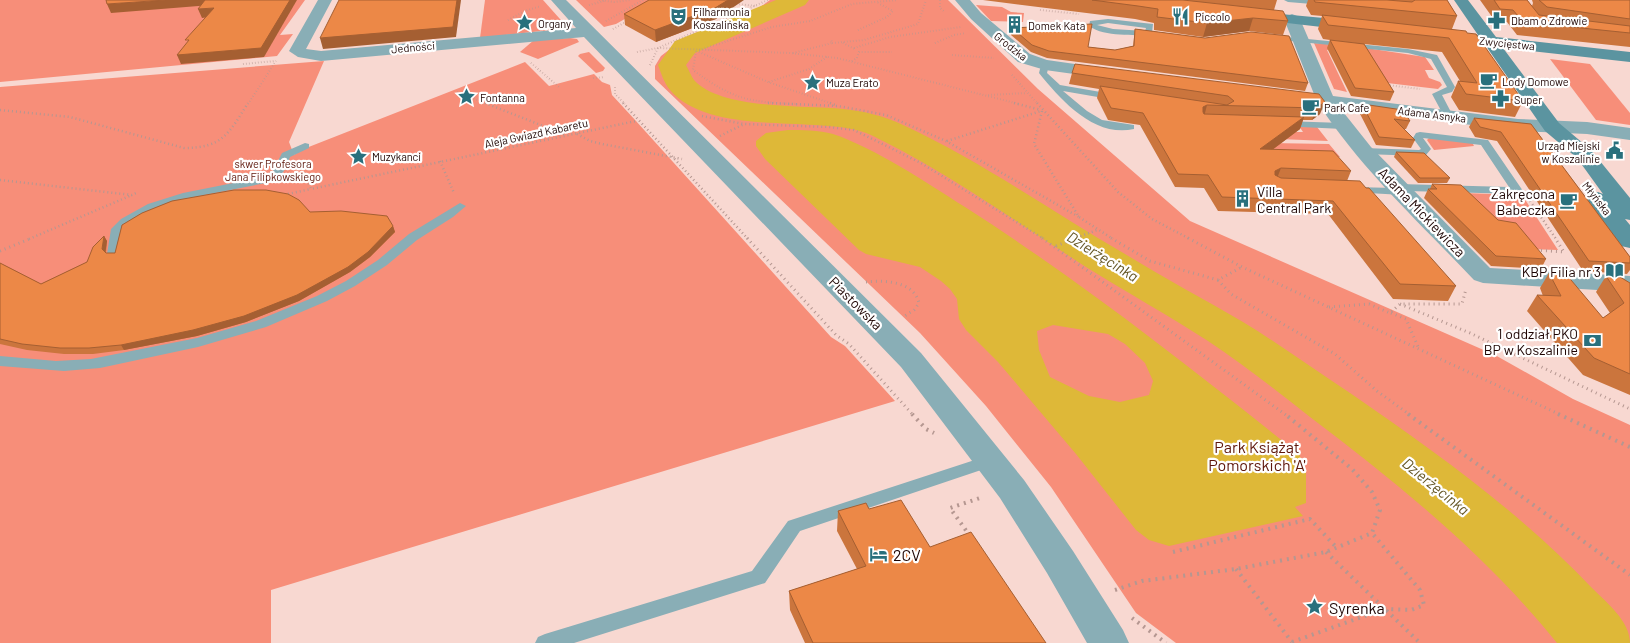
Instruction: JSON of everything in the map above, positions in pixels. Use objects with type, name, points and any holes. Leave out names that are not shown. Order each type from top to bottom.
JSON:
[{"type":"street","name":"Jedności","points":[[325,0],[297,50],[300,53],[312,56],[326,55],[589,32]]},
{"type":"street","name":"Grodzka","points":[[962,0],[976,16],[1024,58],[1045,65]]},
{"type":"street","name":"Młyńska","points":[[1460,0],[1552,127],[1584,154],[1630,212]]},
{"type":"street","name":"Piastowska","points":[[552,2],[589,32],[891,337],[917,367],[980,464],[1026,510],[1109,643]]},
{"type":"street","points":[[1233,13],[1367,28]]},
{"type":"street","name":"Adama Mickiewicza","points":[[1293,19],[1326,101],[1343,126],[1364,151],[1484,275]]},
{"type":"street","name":"Zwycięstwa","points":[[1431,35],[1630,57]]},
{"type":"street","points":[[1045,65],[1126,76]]},
{"type":"street","name":"Adama Asnyka","points":[[1268,94],[1518,125],[1586,128],[1630,134]]},
{"type":"street","name":"Młyńska","points":[[1552,127],[1560,151],[1630,241]]},
{"type":"street","points":[[1484,275],[1630,284]]},
{"type":"lane","points":[[1259,36],[1293,19],[1331,4]]},
{"type":"lane","points":[[1293,19],[1434,57],[1451,87],[1449,90],[1437,94],[1448,116]]},
{"type":"lane","points":[[1148,34],[1150,26],[1108,21],[1093,23],[1093,26],[1099,28],[1148,34],[1166,36]]},
{"type":"lane","name":"Grodzka","points":[[1045,65],[1043,73],[1057,87],[1059,93],[1096,122],[1112,126],[1131,127]]},
{"type":"lane","points":[[1057,87],[1124,98]]},
{"type":"lane","points":[[1270,123],[1343,126]]},
{"type":"lane","points":[[1345,190],[1517,191],[1484,142],[1420,134],[1418,138],[1426,149],[1422,153],[1364,151]]},
{"type":"lane","points":[[113,254],[117,229],[125,221],[152,206],[207,190],[262,181],[277,173],[286,155],[304,146]]},
{"type":"lane","points":[[0,361],[64,366],[105,362],[198,343],[271,320],[302,307],[361,277],[393,256],[413,237],[450,215],[460,206]]},
{"type":"lane","points":[[545,643],[758,577],[794,526],[980,464]]},
{"type":"path","points":[[599,0],[614,2],[630,0]]},
{"type":"path","points":[[606,21],[643,0]]},
{"type":"path","points":[[649,68],[658,48],[768,0]]},
{"type":"path","points":[[696,50],[772,27],[811,22],[852,4],[898,0]]},
{"type":"path","points":[[842,43],[918,24],[926,0]]},
{"type":"path","points":[[506,23],[524,11],[552,2]]},
{"type":"path","points":[[858,30],[887,17],[893,11],[878,2]]},
{"type":"path","points":[[731,3],[758,6]]},
{"type":"path","points":[[1040,10],[1088,15]]},
{"type":"path","points":[[609,29],[630,19]]},
{"type":"path","points":[[854,48],[890,36],[962,27]]},
{"type":"path","points":[[935,43],[954,35],[969,32]]},
{"type":"path","points":[[790,54],[831,41],[842,43],[859,52],[892,52]]},
{"type":"path","points":[[634,52],[658,48],[827,57],[1042,111],[1118,192],[1152,219],[1242,267],[1630,448]]},
{"type":"path","points":[[696,50],[721,63],[768,82],[838,106]]},
{"type":"path","points":[[696,50],[693,70],[718,89],[738,98],[764,103],[838,106],[886,115],[946,142],[1079,217],[1097,230],[1150,261],[1218,280],[1231,294],[1335,354],[1377,391],[1630,575]]},
{"type":"path","points":[[851,62],[859,52]]},
{"type":"path","points":[[952,55],[997,58]]},
{"type":"path","points":[[768,82],[808,68],[827,57]]},
{"type":"path","points":[[0,110],[70,117],[164,143],[194,148],[213,144],[227,136],[276,61],[243,64]]},
{"type":"path","points":[[530,63],[559,87]]},
{"type":"path","points":[[1388,92],[1384,84],[1440,92]]},
{"type":"path","points":[[457,92],[567,136]]},
{"type":"path","points":[[984,95],[1028,92]]},
{"type":"path","points":[[946,142],[1042,111]]},
{"type":"path","points":[[1042,111],[1034,144],[1079,217]]},
{"type":"path","points":[[700,116],[744,124],[830,127],[854,130],[921,163],[1055,246],[1268,400],[1352,469],[1372,492],[1380,510],[1372,533],[1326,552],[1236,569],[1142,582],[1115,590]]},
{"type":"path","name":"Aleja Gwiazd Kabaretu","points":[[288,194],[637,121],[674,158]]},
{"type":"path","points":[[716,138],[744,124]]},
{"type":"path","points":[[576,134],[590,141],[602,144],[684,159]]},
{"type":"path","points":[[674,158],[836,335],[849,344],[926,428],[941,436]]},
{"type":"path","points":[[298,159],[311,189]]},
{"type":"path","points":[[440,162],[460,206]]},
{"type":"path","points":[[0,182],[16,180],[132,195]]},
{"type":"path","points":[[262,181],[288,194],[291,202]]},
{"type":"path","points":[[0,251],[73,222],[144,189]]},
{"type":"path","points":[[1055,246],[1097,230]]},
{"type":"path","points":[[1218,280],[1242,267]]},
{"type":"path","points":[[1390,313],[1400,304],[1462,304],[1468,279],[1484,275]]},
{"type":"path","points":[[862,283],[873,280],[889,280],[901,283],[913,290],[917,298],[916,308],[909,314],[898,318]]},
{"type":"path","points":[[1328,307],[1369,304],[1406,319],[1419,349]]},
{"type":"path","points":[[1400,304],[1470,333],[1630,409]]},
{"type":"path","points":[[972,540],[950,508],[990,494],[980,464]]},
{"type":"path","points":[[1173,552],[1310,519],[1337,548]]},
{"type":"path","points":[[1236,569],[1292,642],[1384,609],[1412,610],[1424,604],[1420,590],[1372,533]]},
{"type":"path","points":[[1326,552],[1420,643]]},
{"type":"green space","points":[[0,0],[305,0],[280,35],[293,34],[277,56],[0,82]]},
{"type":"green space","points":[[485,0],[543,0],[568,28],[480,38]]},
{"type":"green space","points":[[576,0],[658,0],[616,24],[604,27]]},
{"type":"green space","name":"Park Książąt Pomorskich 'A'","points":[[770,0],[948,0],[1038,89],[1190,221],[1495,355],[1573,399],[1630,425],[1630,643],[1176,643],[1136,613],[1051,487],[986,406],[920,333],[655,79],[655,66],[661,56],[674,46],[753,12]]},
{"type":"green space","points":[[976,5],[1002,7],[1011,12],[1024,13],[1023,22],[991,21]]},
{"type":"green space","points":[[577,39],[579,42],[538,59],[520,52],[534,40]]},
{"type":"green space","points":[[1314,43],[1358,47],[1361,53],[1327,50],[1347,92],[1334,89]]},
{"type":"green space","points":[[1366,48],[1425,57],[1434,70],[1425,70],[1429,78],[1440,82],[1442,85],[1438,89],[1387,83]]},
{"type":"green space","points":[[589,52],[605,68],[603,71],[596,73],[578,56]]},
{"type":"green space","points":[[1550,59],[1590,64],[1630,113],[1630,125],[1596,120]]},
{"type":"green space","name":"skwer Profesora Jana Filipkowskiego","points":[[324,61],[289,142],[294,155],[301,150],[525,62],[549,86],[594,74],[602,82],[610,85],[612,95],[831,337],[845,346],[895,401],[271,590],[271,643],[0,643],[0,87]]},
{"type":"green space","points":[[1299,126],[1317,127],[1328,141],[1279,139],[1262,132],[1303,132]]},
{"type":"green space","points":[[1430,137],[1472,142],[1474,146],[1434,150],[1427,140]]},
{"type":"green space","points":[[1268,143],[1329,144],[1340,157],[1202,154],[1212,149],[1273,150]]},
{"type":"green space","points":[[1463,193],[1522,195],[1558,250],[1528,249]]},
{"type":"shaded area","points":[[805,130],[833,134],[849,140],[901,167],[934,187],[1051,265],[1176,357],[1299,454],[1306,471],[1306,503],[1295,507],[1303,516],[1169,546],[1149,540],[1136,530],[1076,454],[998,362],[966,330],[959,319],[957,299],[950,289],[920,267],[866,254],[859,250],[765,159],[756,146],[756,141],[766,133]],"holes":[[[1053,325],[1108,334],[1125,344],[1145,363],[1153,381],[1149,395],[1120,402],[1089,396],[1050,377],[1039,350],[1037,331]]]},
{"type":"building","points":[[106,0],[166,0],[107,4]]},
{"type":"building","points":[[205,0],[290,0],[261,48],[177,55],[189,40],[185,40],[214,8],[198,9]]},
{"type":"building","points":[[339,0],[457,0],[453,27],[320,38]]},
{"type":"building","points":[[649,0],[728,0],[715,8],[655,30],[624,14]]},
{"type":"building","points":[[1092,0],[1183,0],[1283,11],[1288,21],[1253,18],[1207,23],[1157,17],[1158,9]]},
{"type":"building","points":[[1314,0],[1412,2],[1415,0],[1447,0],[1457,16],[1315,2]]},
{"type":"building","points":[[1494,0],[1527,0],[1539,15],[1630,26],[1630,33],[1523,22],[1513,10],[1500,9]]},
{"type":"building","points":[[1539,0],[1630,0],[1630,19],[1547,7]]},
{"type":"building","points":[[1322,15],[1466,31],[1467,33],[1476,34],[1523,101],[1466,94],[1458,81],[1477,83],[1449,38],[1328,25]]},
{"type":"building","points":[[1092,24],[1088,47],[1115,50],[1134,46],[1135,29],[1205,38],[1251,32],[1289,36],[1308,83],[1049,51],[1032,45],[1012,28]]},
{"type":"building","points":[[1330,40],[1364,44],[1394,92],[1355,88]]},
{"type":"building","points":[[1075,64],[1319,94],[1325,102],[1316,108],[1207,105],[1203,107],[1203,112],[1204,114],[1304,117],[1260,149],[1333,151],[1351,171],[1281,168],[1275,171],[1275,175],[1281,178],[1360,181],[1366,188],[1369,188],[1456,286],[1400,284],[1333,201],[1222,197],[1208,175],[1178,174],[1143,113],[1111,108],[1100,86],[1227,105],[1234,101],[1228,96],[1072,73]]},
{"type":"building","points":[[1362,104],[1403,110],[1410,121],[1394,119],[1415,140],[1379,137]]},
{"type":"building","points":[[1474,118],[1531,124],[1630,257],[1630,263],[1589,261],[1501,132],[1480,127]]},
{"type":"building","points":[[1396,152],[1424,153],[1450,178],[1420,178]]},
{"type":"building","points":[[1432,184],[1461,185],[1498,220],[1516,223],[1546,259],[1496,256],[1428,189],[1437,189]]},
{"type":"building","points":[[234,190],[266,190],[288,194],[299,200],[310,212],[341,211],[387,216],[393,226],[368,252],[348,267],[297,295],[244,316],[193,330],[121,345],[60,348],[22,344],[0,339],[0,263],[41,284],[87,262],[93,247],[104,236],[102,249],[106,253],[115,253],[122,225],[142,213],[172,201]]},
{"type":"building","points":[[1549,273],[1566,274],[1603,318],[1624,303],[1606,276],[1620,277],[1630,283],[1630,374],[1594,358],[1537,295],[1561,296]]},
{"type":"building","points":[[901,500],[930,547],[971,532],[1046,643],[813,643],[789,591],[866,566],[838,511],[866,503],[869,509]]},
{"type":"waterway","name":"Dzierżęcinka","points":[[797,0],[685,47],[672,65],[682,85],[700,99],[726,108],[755,113],[844,119],[875,125],[965,172],[1023,207],[1098,256],[1243,343],[1378,440],[1467,511],[1523,561],[1599,643]]},
{"type":"place","name":"Piccolo","points":[[1181,16]]},
{"type":"place","name":"Filharmonia Koszalińska","points":[[679,17]]},
{"type":"place","name":"Dbam o Zdrowie","points":[[1497,20]]},
{"type":"place","name":"Organy","points":[[524,23]]},
{"type":"place","name":"Domek Kata","points":[[1014,25]]},
{"type":"place","name":"Lody Domowe","points":[[1488,81]]},
{"type":"place","name":"Muza Erato","points":[[812,82]]},
{"type":"place","name":"Fontanna","points":[[466,97]]},
{"type":"place","name":"Super","points":[[1500,99]]},
{"type":"place","name":"Park Cafe","points":[[1310,107]]},
{"type":"place","name":"Urząd Miejski w Koszalinie","points":[[1614,151]]},
{"type":"place","name":"Muzykanci","points":[[358,156]]},
{"type":"place","name":"Villa Central Park","points":[[1243,199]]},
{"type":"place","name":"Zakręcona Babeczka","points":[[1569,201]]},
{"type":"place","name":"KBP Filia nr 3","points":[[1615,271]]},
{"type":"place","name":"1 oddział PKO BP w Koszalinie","points":[[1592,341]]},
{"type":"place","name":"2CV","points":[[879,554]]},
{"type":"place","name":"Syrenka","points":[[1315,607]]}]
